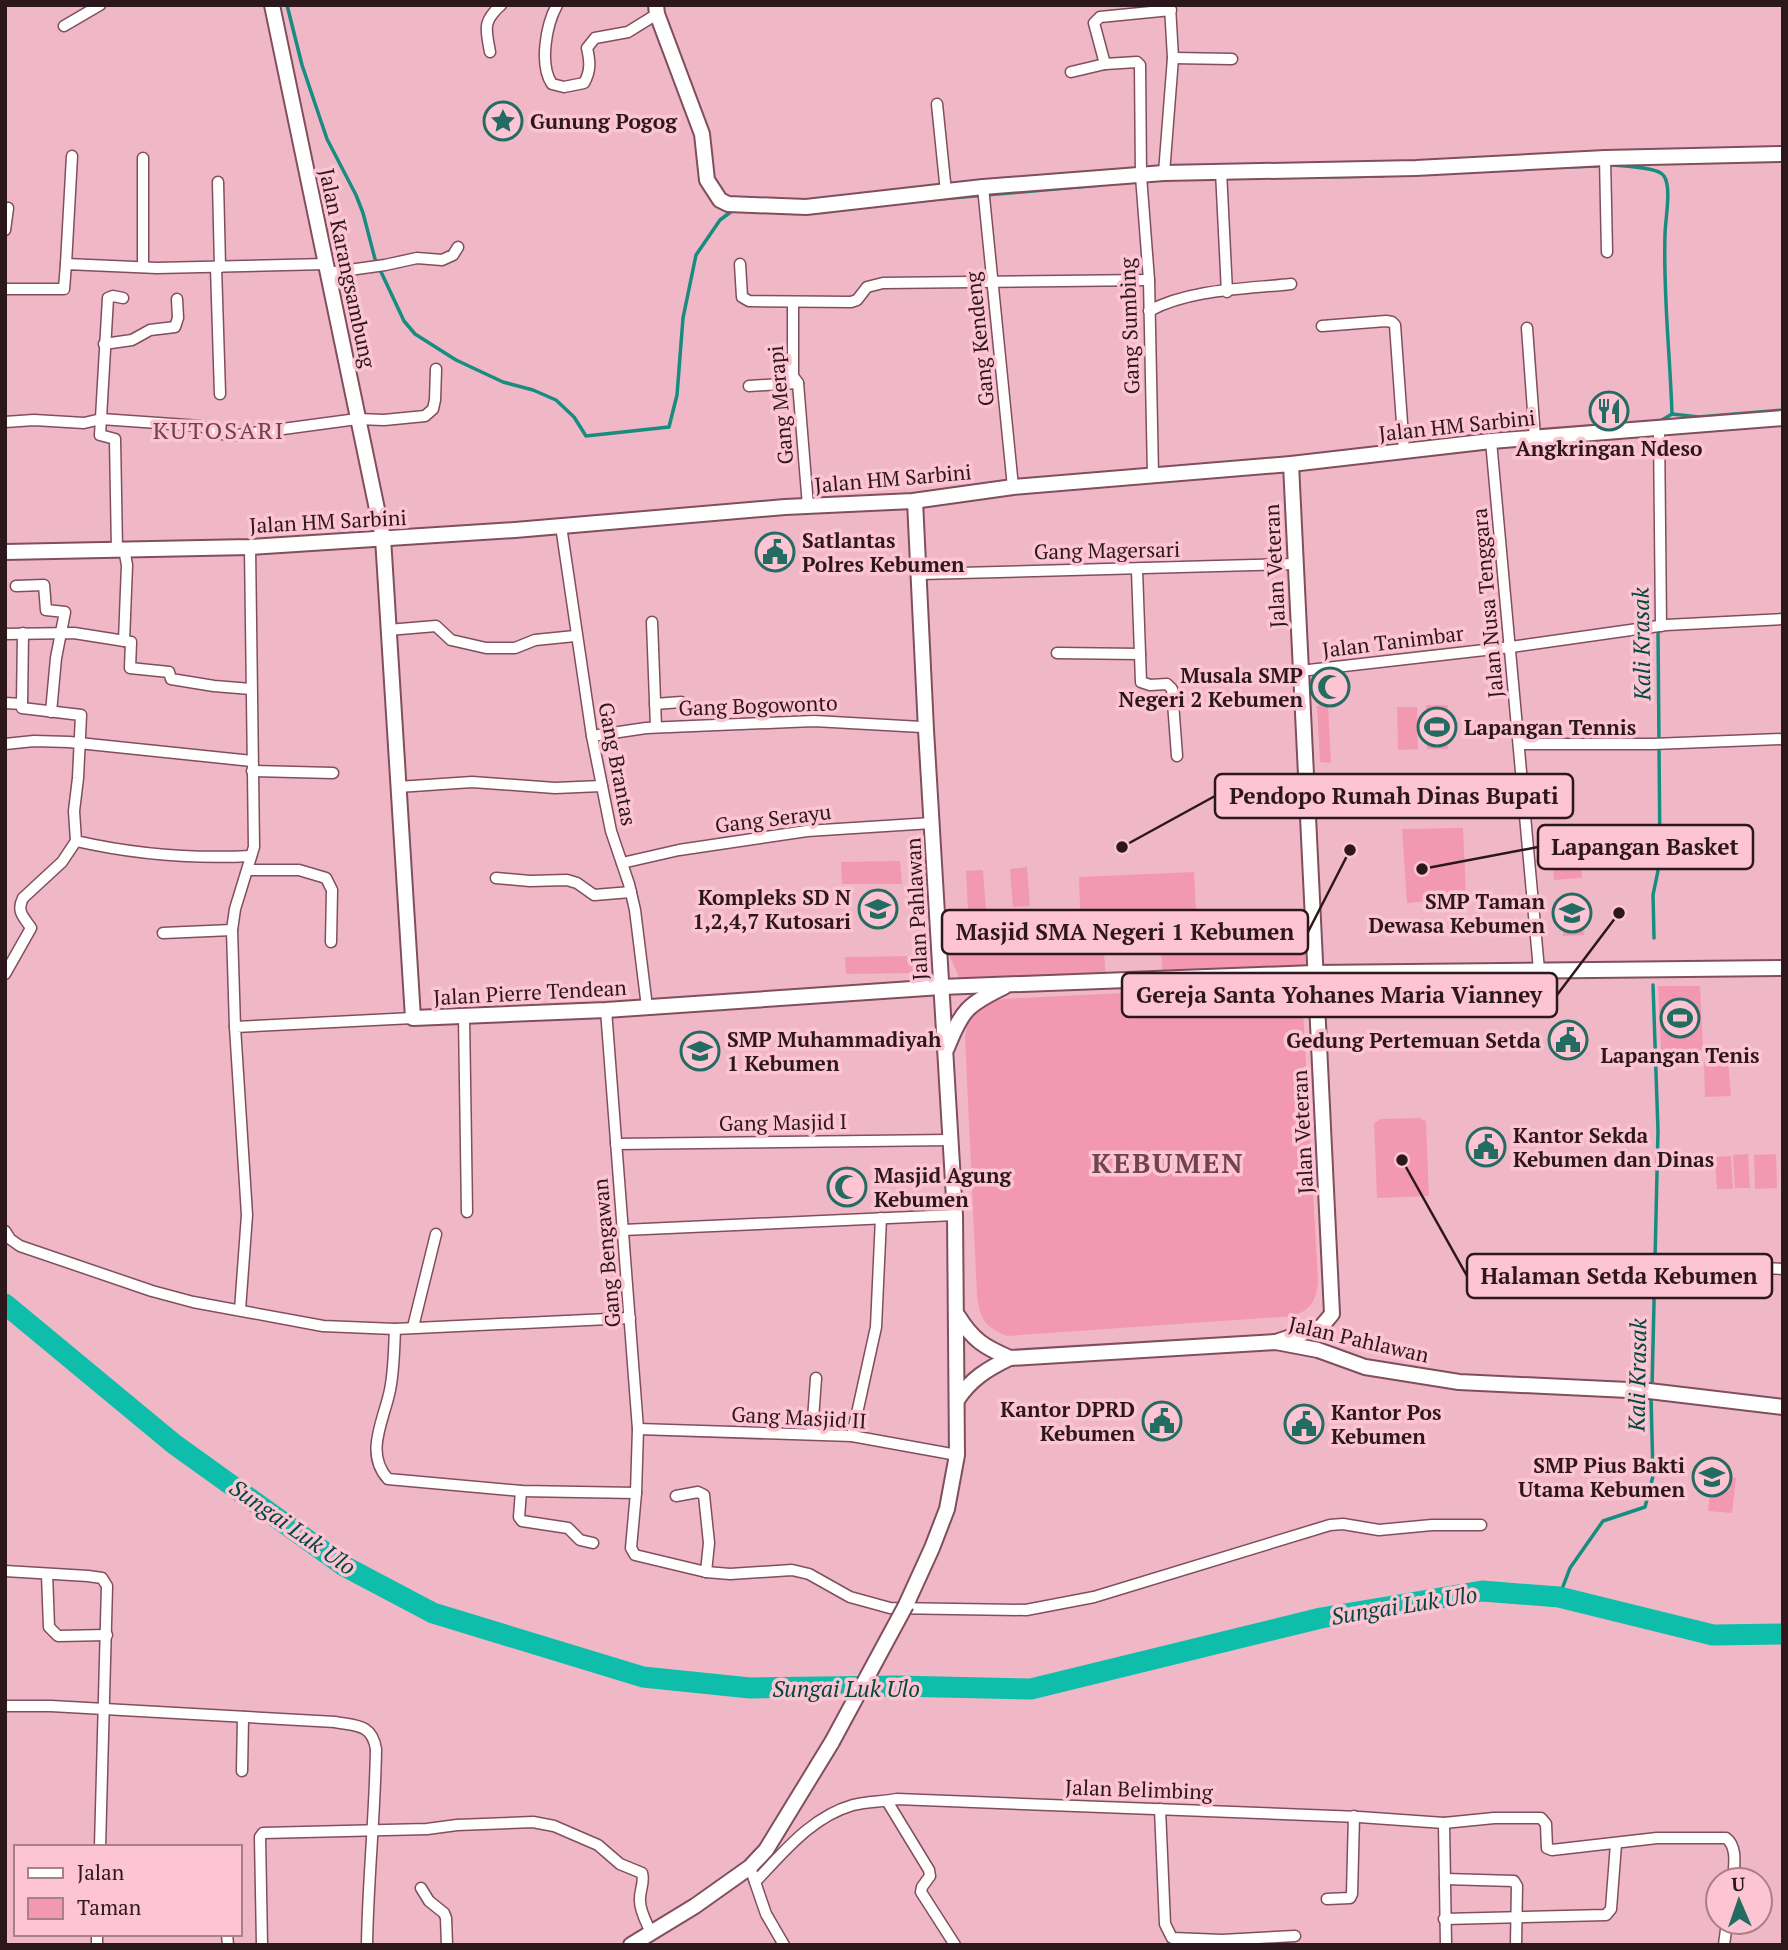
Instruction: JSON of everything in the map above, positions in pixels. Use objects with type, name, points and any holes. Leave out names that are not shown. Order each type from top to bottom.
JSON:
[{"type":"main road","name":"Jalan Karangsambung","points":[[272,5],[383,538]]},
{"type":"main road","points":[[656,10],[702,134],[707,180],[720,200],[728,204],[806,207],[946,192],[983,193],[1105,176],[1141,183],[1164,173],[1416,168],[1605,158],[1783,154]]},
{"type":"main road","name":"Jalan HM Sarbini","points":[[5,552],[250,547],[808,506],[915,501],[1013,487],[1291,464],[1491,441],[1783,418]]},
{"type":"main road","name":"Jalan Veteran","points":[[1276,1342],[1321,1327],[1332,1314],[1291,464]]},
{"type":"main road","name":"Jalan Pahlawan","points":[[915,501],[955,1214],[957,1401]]},
{"type":"main road","name":"Jalan Pierre Tendean","points":[[383,538],[413,1018],[606,1010],[941,987],[1314,972],[1783,968]]},
{"type":"main road","points":[[939,959],[963,986]]},
{"type":"main road","points":[[1270,975],[1296,985],[1317,1006]]},
{"type":"main road","points":[[945,1053],[966,1008],[1008,984]]},
{"type":"main road","points":[[919,990],[943,1011]]},
{"type":"main road","points":[[957,1314],[968,1333],[983,1346],[1010,1358]]},
{"type":"main road","name":"Jalan Pahlawan","points":[[957,1401],[967,1385],[986,1369],[1010,1358],[1276,1342],[1318,1350],[1365,1367],[1459,1382],[1653,1391],[1783,1407]]},
{"type":"main road","points":[[631,1945],[750,1867],[766,1850],[832,1742],[906,1605],[947,1509],[957,1455],[957,1401]]},
{"type":"street","points":[[64,26],[100,5]]},
{"type":"street","points":[[490,52],[486,23],[489,16],[501,5]]},
{"type":"street","points":[[557,5],[549,30],[545,67],[552,84],[564,87],[584,83],[589,75],[587,48],[595,37],[628,32],[656,10]]},
{"type":"street","points":[[1071,72],[1105,64],[1094,23],[1097,18],[1171,8],[1173,58],[1164,173]]},
{"type":"street","points":[[1173,58],[1232,59]]},
{"type":"street","name":"Gang Sumbing","points":[[1105,64],[1140,64],[1141,183],[1149,280],[1153,475]]},
{"type":"street","points":[[937,104],[946,192]]},
{"type":"street","points":[[5,289],[64,289],[72,156]]},
{"type":"street","points":[[142,267],[143,158]]},
{"type":"street","points":[[1605,158],[1607,252]]},
{"type":"street","points":[[1221,171],[1227,292]]},
{"type":"street","points":[[218,182],[219,394]]},
{"type":"street","name":"Gang Kendeng","points":[[983,193],[1013,487]]},
{"type":"street","points":[[5,230],[8,208]]},
{"type":"street","points":[[66,264],[327,268],[385,265],[417,258],[442,260],[453,255],[458,247]]},
{"type":"street","points":[[740,264],[741,293],[744,300],[793,302],[851,302],[857,300],[867,287],[873,284],[992,280],[1149,280]]},
{"type":"street","points":[[1149,311],[1168,301],[1186,296],[1292,284]]},
{"type":"street","points":[[123,298],[108,298],[100,435],[115,439],[120,550],[127,565],[124,641]]},
{"type":"street","points":[[104,344],[132,340],[150,330],[175,327],[178,318],[177,299]]},
{"type":"street","name":"Gang Merapi","points":[[793,302],[793,376],[798,383],[808,506]]},
{"type":"street","points":[[1322,326],[1386,321],[1395,325],[1404,451]]},
{"type":"street","points":[[1527,328],[1535,438]]},
{"type":"street","points":[[5,422],[34,420],[83,423],[101,419],[201,426],[222,434],[238,435],[357,419],[384,420],[425,416],[433,409],[436,369]]},
{"type":"street","points":[[749,386],[798,383]]},
{"type":"street","points":[[1658,626],[1659,428]]},
{"type":"street","name":"Jalan Nusa Tenggara","points":[[1491,441],[1539,970]]},
{"type":"street","name":"Gang Brantas","points":[[561,526],[575,636],[592,736],[611,831],[631,892],[641,945],[647,1007]]},
{"type":"street","points":[[240,1310],[247,1215],[235,1027],[232,930],[235,909],[254,846],[250,547]]},
{"type":"street","name":"Gang Magersari","points":[[920,574],[1295,564]]},
{"type":"street","points":[[1137,570],[1141,682],[1150,685],[1167,684],[1172,689],[1177,756]]},
{"type":"street","points":[[16,586],[44,585],[46,610],[65,612],[60,632],[51,712]]},
{"type":"street","name":"Jalan Tanimbar","points":[[1300,671],[1511,647],[1658,626],[1783,619]]},
{"type":"street","points":[[652,622],[656,727]]},
{"type":"street","points":[[388,630],[436,626],[451,640],[486,648],[515,648],[528,641],[575,636]]},
{"type":"street","points":[[5,634],[60,632],[131,642],[130,668],[169,672],[171,678],[190,683],[251,689]]},
{"type":"street","points":[[5,974],[31,928],[23,920],[20,904],[23,898],[62,862],[76,841],[74,811],[80,715],[22,708],[23,634]]},
{"type":"street","points":[[1057,653],[1140,654]]},
{"type":"street","points":[[655,704],[681,702]]},
{"type":"street","points":[[5,703],[22,705]]},
{"type":"street","name":"Gang Bogowonto","points":[[592,736],[656,727],[832,721],[922,727],[926,730]]},
{"type":"street","points":[[1520,744],[1653,744],[1783,739]]},
{"type":"street","points":[[5,744],[34,740],[80,743],[252,766],[333,773]]},
{"type":"street","points":[[398,787],[472,782],[555,788],[602,786]]},
{"type":"street","name":"Gang Serayu","points":[[622,863],[679,850],[807,831],[932,823]]},
{"type":"street","points":[[76,841],[135,853],[211,858],[251,856]]},
{"type":"street","points":[[248,870],[299,870],[326,878],[332,890],[331,942]]},
{"type":"street","points":[[496,878],[567,880],[577,883],[594,895],[631,892]]},
{"type":"street","points":[[163,933],[232,930]]},
{"type":"street","name":"Gang Bengawan","points":[[606,1010],[638,1429],[631,1548],[635,1555],[706,1572],[792,1570],[809,1574],[850,1597],[890,1608],[1026,1610],[1094,1597],[1329,1525],[1343,1524],[1379,1531],[1432,1525],[1481,1525]]},
{"type":"street","points":[[464,1016],[467,1212]]},
{"type":"street","points":[[235,1027],[413,1018]]},
{"type":"street","name":"Gang Masjid I","points":[[616,1144],[950,1140]]},
{"type":"street","points":[[623,1230],[955,1214]]},
{"type":"street","points":[[852,1436],[876,1327],[881,1218]]},
{"type":"street","points":[[5,1231],[10,1239],[20,1246],[95,1273],[193,1302],[323,1326],[395,1329],[630,1318]]},
{"type":"street","points":[[413,1327],[436,1234]]},
{"type":"street","points":[[1676,1264],[1783,1269]]},
{"type":"street","points":[[395,1329],[390,1391],[376,1440],[378,1464],[386,1478],[521,1491],[636,1493]]},
{"type":"street","points":[[812,1433],[816,1378]]},
{"type":"street","name":"Gang Masjid II","points":[[638,1429],[852,1436],[957,1455]]},
{"type":"street","points":[[521,1491],[519,1517],[522,1521],[568,1528],[580,1540],[593,1543]]},
{"type":"street","points":[[677,1496],[698,1492],[704,1495],[709,1543],[706,1572]]},
{"type":"street","points":[[5,1571],[88,1576],[105,1581],[106,1709],[100,1845]]},
{"type":"street","points":[[47,1574],[49,1627],[53,1633],[58,1636],[107,1635]]},
{"type":"street","points":[[5,1706],[335,1722],[368,1730],[374,1736],[376,1749],[367,1945]]},
{"type":"street","points":[[242,1771],[243,1717]]},
{"type":"street","points":[[887,1801],[929,1870],[930,1876],[921,1892],[956,1945]]},
{"type":"street","name":"Jalan Belimbing","points":[[755,1882],[808,1827],[832,1813],[854,1805],[887,1801],[1354,1816],[1444,1823],[1532,1817],[1541,1818],[1546,1824],[1546,1846],[1549,1849],[1616,1843]]},
{"type":"street","points":[[1160,1809],[1165,1924],[1172,1938],[1222,1940],[1295,1936]]},
{"type":"street","points":[[1327,1899],[1350,1898],[1352,1895],[1354,1816]]},
{"type":"street","points":[[262,1945],[260,1838],[263,1833],[427,1829],[510,1822],[554,1826],[598,1845],[620,1864],[642,1873],[640,1908],[651,1934]]},
{"type":"street","points":[[1444,1823],[1446,1945]]},
{"type":"street","points":[[1444,1919],[1599,1917],[1609,1913],[1616,1843],[1657,1839],[1726,1838],[1732,1844],[1733,1866]]},
{"type":"street","points":[[750,1867],[766,1914],[784,1945]]},
{"type":"street","points":[[1445,1879],[1514,1881],[1517,1886],[1516,1945]]},
{"type":"street","points":[[421,1888],[429,1901],[444,1913],[447,1945]]},
{"type":"green space","points":[[1328,705],[1331,763],[1320,762],[1317,706]]},
{"type":"green space","name":"Lapangan Tennis","points":[[1426,705],[1448,705],[1448,749],[1427,749]]},
{"type":"green space","points":[[1397,707],[1417,707],[1418,749],[1398,750]]},
{"type":"green space","points":[[1463,828],[1466,896],[1440,896],[1440,900],[1407,903],[1402,829]]},
{"type":"green space","points":[[1579,838],[1582,878],[1554,880],[1551,839]]},
{"type":"green space","points":[[900,861],[902,884],[842,884],[841,862]]},
{"type":"green space","points":[[1027,867],[1030,906],[1013,907],[1010,869]]},
{"type":"green space","points":[[983,870],[986,909],[968,910],[966,871]]},
{"type":"green space","points":[[1194,872],[1197,930],[1081,935],[1079,877]]},
{"type":"green space","points":[[1562,917],[1582,917],[1584,935],[1563,936]]},
{"type":"green space","points":[[1317,945],[1319,967],[1163,978],[1161,951]]},
{"type":"green space","points":[[1104,952],[1106,980],[963,986],[949,955]]},
{"type":"green space","points":[[918,956],[918,973],[846,974],[845,957]]},
{"type":"green space","points":[[1281,985],[1296,994],[1303,1010],[1318,1282],[1316,1294],[1309,1307],[1294,1316],[1007,1336],[988,1326],[982,1317],[977,1296],[965,1037],[969,1020],[976,1010],[1003,999]]},
{"type":"green space","name":"Lapangan Tenis","points":[[1658,986],[1700,986],[1703,1050],[1661,1050]]},
{"type":"green space","points":[[1728,1061],[1731,1096],[1705,1097],[1704,1062]]},
{"type":"green space","points":[[1419,1118],[1426,1121],[1429,1196],[1377,1198],[1374,1124],[1380,1119]]},
{"type":"green space","points":[[1748,1154],[1750,1188],[1735,1188],[1733,1155]]},
{"type":"green space","points":[[1776,1154],[1777,1188],[1755,1189],[1754,1155]]},
{"type":"green space","points":[[1731,1156],[1733,1189],[1717,1189],[1715,1157]]},
{"type":"green space","points":[[1712,1475],[1736,1478],[1732,1513],[1708,1511]]},
{"type":"waterway","points":[[287,5],[302,65],[327,139],[356,195],[375,259],[404,321],[415,334],[456,360],[503,382],[556,400],[574,417],[586,436],[669,427],[677,395],[683,318],[696,255],[720,220],[732,211],[738,211]]},
{"type":"waterway","points":[[1613,165],[1661,173],[1668,188],[1665,279],[1672,414],[1657,423]]},
{"type":"waterway","points":[[1566,167],[1597,166]]},
{"type":"waterway","points":[[1317,177],[1383,176]]},
{"type":"waterway","points":[[917,201],[1101,185]]},
{"type":"waterway","points":[[1672,414],[1699,417],[1783,410]]},
{"type":"waterway","name":"Kali Krasak","points":[[1654,938],[1653,895],[1660,861],[1658,629]]},
{"type":"waterway","name":"Kali Krasak","points":[[1652,1388],[1658,1131],[1653,985]]},
{"type":"waterway","name":"Sungai Luk Ulo","points":[[5,1304],[174,1444],[344,1566],[433,1613],[643,1677],[750,1688],[897,1686],[1031,1689],[1321,1618],[1482,1591],[1559,1597],[1713,1635],[1783,1634]]},
{"type":"waterway","name":"Kali Krasak","points":[[1559,1597],[1570,1568],[1603,1521],[1645,1507],[1653,1476],[1651,1396]]},
{"type":"place","name":"Gunung Pogog","points":[[503,121]]},
{"type":"place","name":"Angkringan Ndeso","points":[[1609,411]]},
{"type":"place","name":"Satlantas Polres Kebumen","points":[[775,552]]},
{"type":"place","name":"Musala SMP Negeri 2 Kebumen","points":[[1330,687]]},
{"type":"place","name":"Lapangan Tennis","points":[[1437,727]]},
{"type":"place","name":"Pendopo Rumah Dinas Bupati","points":[[1122,847]]},
{"type":"place","name":"Masjid SMA Negeri 1 Kebumen","points":[[1350,850]]},
{"type":"place","name":"Lapangan Basket","points":[[1422,869]]},
{"type":"place","name":"Kompleks SD N 1,2,4,7 Kutosari","points":[[878,909]]},
{"type":"place","name":"SMP Taman Dewasa Kebumen","points":[[1572,913]]},
{"type":"place","name":"Gereja Santa Yohanes Maria Vianney","points":[[1619,913]]},
{"type":"place","name":"Lapangan Tenis","points":[[1680,1018]]},
{"type":"place","name":"Gedung Pertemuan Setda","points":[[1568,1040]]},
{"type":"place","name":"SMP Muhammadiyah 1 Kebumen","points":[[700,1051]]},
{"type":"place","name":"Kantor Sekda Kebumen dan Dinas","points":[[1486,1147]]},
{"type":"place","name":"Halaman Setda Kebumen","points":[[1402,1160]]},
{"type":"place","name":"Masjid Agung Kebumen","points":[[847,1187]]},
{"type":"place","name":"Kantor DPRD Kebumen","points":[[1162,1421]]},
{"type":"place","name":"Kantor Pos Kebumen","points":[[1304,1424]]},
{"type":"place","name":"SMP Pius Bakti Utama Kebumen","points":[[1712,1477]]},
{"type":"district","name":"KUTOSARI","points":[[219,430]]},
{"type":"district","name":"KEBUMEN","points":[[1168,1162]]}]
